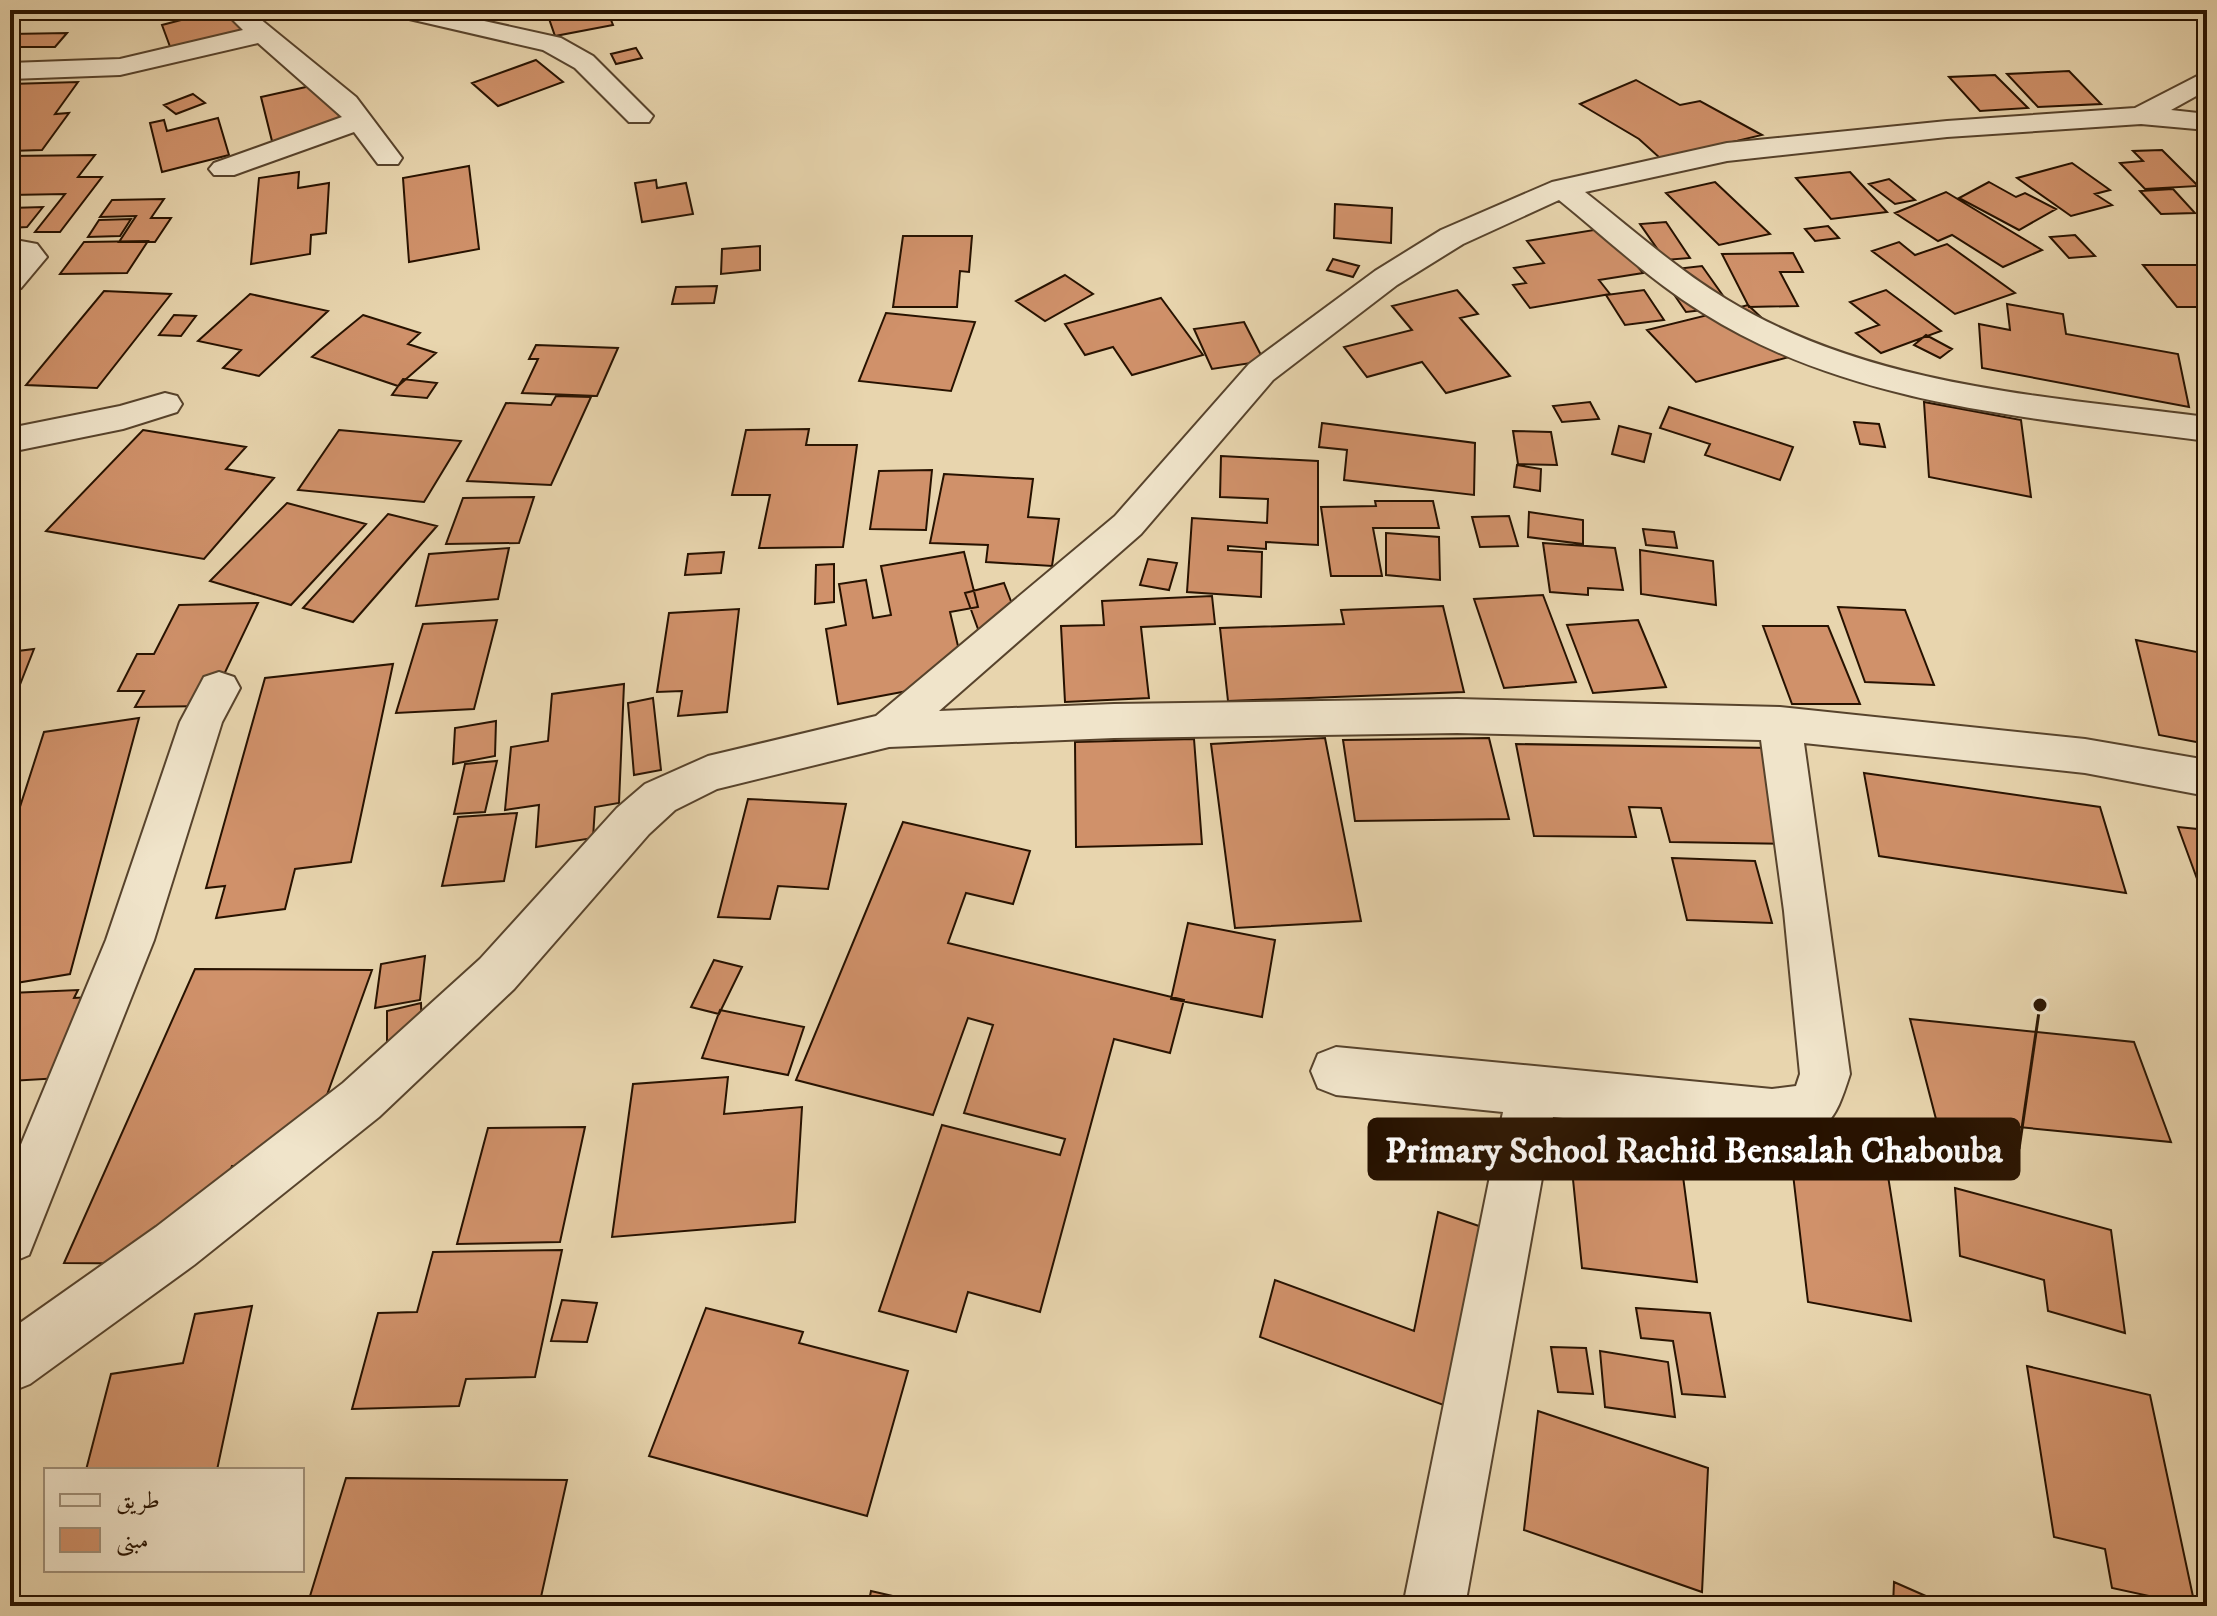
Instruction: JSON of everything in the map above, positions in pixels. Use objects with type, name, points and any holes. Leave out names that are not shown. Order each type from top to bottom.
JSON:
[{"type":"street","points":[[236,10],[346,103],[388,158]]},
{"type":"street","points":[[401,10],[552,44],[584,62],[639,116]]},
{"type":"street","points":[[10,71],[120,67],[261,34]]},
{"type":"street","points":[[2141,116],[2207,79]]},
{"type":"street","points":[[889,730],[1128,525],[1261,372],[1386,278],[1452,237],[1562,188],[1727,152],[1947,129],[2141,116],[2207,122]]},
{"type":"street","points":[[224,169],[358,121]]},
{"type":"street","points":[[1562,188],[1714,306],[1796,348],[1892,381],[2207,429]]},
{"type":"street","points":[[10,248],[26,251],[31,257],[10,281]]},
{"type":"street","points":[[10,440],[165,404]]},
{"type":"street","points":[[10,1236],[130,940],[201,722],[219,688]]},
{"type":"street","points":[[10,1364],[175,1246],[361,1100],[497,974],[633,821],[660,797],[708,774],[889,730],[1114,721],[1457,716],[1780,724],[2085,756],[2207,778]]},
{"type":"street","points":[[1336,1071],[1772,1114],[1799,1112],[1816,1102],[1825,1074],[1807,911],[1780,724]]},
{"type":"street","points":[[1434,1606],[1532,1091]]},
{"type":"building","points":[[236,10],[248,40],[172,52],[162,25],[181,20],[178,11]]},
{"type":"building","points":[[546,10],[607,10],[613,25],[555,36]]},
{"type":"building","points":[[67,33],[55,47],[20,47],[10,58],[10,34]]},
{"type":"building","points":[[636,48],[642,58],[616,64],[611,54]]},
{"type":"building","points":[[536,60],[563,82],[498,106],[472,83]]},
{"type":"building","points":[[2069,71],[2101,104],[2038,107],[2007,74]]},
{"type":"building","points":[[1995,75],[2028,108],[1980,111],[1949,77]]},
{"type":"building","points":[[1636,80],[1680,105],[1700,101],[1762,135],[1661,159],[1639,139],[1580,104]]},
{"type":"building","points":[[333,81],[347,127],[273,145],[261,97]]},
{"type":"building","points":[[78,82],[55,114],[69,113],[42,150],[10,151],[10,84]]},
{"type":"building","points":[[193,94],[205,103],[176,114],[164,105]]},
{"type":"building","points":[[218,118],[229,155],[162,172],[150,123],[164,120],[167,131]]},
{"type":"building","points":[[2162,150],[2198,186],[2145,189],[2120,163],[2143,161],[2133,151]]},
{"type":"building","points":[[95,155],[78,177],[102,177],[60,232],[35,232],[65,194],[10,195],[10,156]]},
{"type":"building","points":[[2072,163],[2110,190],[2095,194],[2112,205],[2071,216],[2017,178]]},
{"type":"building","points":[[469,166],[479,249],[409,262],[403,178]]},
{"type":"building","points":[[299,172],[298,188],[329,183],[326,233],[311,235],[310,254],[251,264],[259,178]]},
{"type":"building","points":[[1850,172],[1887,212],[1831,219],[1796,178]]},
{"type":"building","points":[[1889,179],[1915,200],[1895,204],[1869,184]]},
{"type":"building","points":[[656,180],[657,188],[686,183],[693,214],[642,222],[635,183]]},
{"type":"building","points":[[1715,182],[1770,234],[1719,245],[1666,193]]},
{"type":"building","points":[[1989,182],[2016,197],[2025,193],[2056,209],[2019,230],[1959,198]]},
{"type":"building","points":[[2173,189],[2195,213],[2161,214],[2140,191]]},
{"type":"building","points":[[1946,192],[2042,250],[2003,267],[1952,235],[1938,241],[1895,213]]},
{"type":"building","points":[[164,199],[151,218],[171,218],[155,242],[119,242],[136,216],[100,217],[112,200]]},
{"type":"building","points":[[1335,204],[1392,208],[1391,243],[1334,238]]},
{"type":"building","points":[[43,207],[27,227],[10,228],[10,208]]},
{"type":"building","points":[[131,219],[120,236],[88,237],[99,220]]},
{"type":"building","points":[[1666,222],[1690,258],[1665,260],[1640,224]]},
{"type":"building","points":[[1828,226],[1839,238],[1815,241],[1805,229]]},
{"type":"building","points":[[1606,228],[1643,273],[1599,280],[1610,294],[1530,308],[1513,285],[1526,283],[1514,268],[1544,263],[1527,241]]},
{"type":"building","points":[[2075,235],[2095,256],[2069,258],[2050,237]]},
{"type":"building","points":[[903,236],[972,236],[969,272],[960,271],[957,307],[893,307]]},
{"type":"building","points":[[148,241],[127,273],[60,274],[84,242]]},
{"type":"building","points":[[1899,242],[1915,255],[1947,244],[2015,293],[1955,314],[1872,251]]},
{"type":"building","points":[[760,246],[760,270],[721,274],[722,249]]},
{"type":"building","points":[[1793,253],[1803,272],[1780,272],[1798,306],[1749,307],[1722,254]]},
{"type":"building","points":[[1333,259],[1359,266],[1353,277],[1327,270]]},
{"type":"building","points":[[2143,265],[2203,265],[2207,269],[2207,307],[2177,307]]},
{"type":"building","points":[[1702,266],[1731,307],[1686,312],[1658,271]]},
{"type":"building","points":[[1065,275],[1093,294],[1045,321],[1016,301]]},
{"type":"building","points":[[717,286],[714,303],[672,304],[676,287]]},
{"type":"building","points":[[1457,290],[1478,314],[1460,318],[1510,376],[1446,393],[1422,362],[1367,377],[1344,347],[1412,330],[1392,306]]},
{"type":"building","points":[[1644,290],[1664,320],[1625,325],[1606,295]]},
{"type":"building","points":[[1886,290],[1941,331],[1881,353],[1856,333],[1879,325],[1850,302]]},
{"type":"building","points":[[104,291],[171,294],[97,388],[26,385]]},
{"type":"building","points":[[250,294],[328,311],[259,376],[223,368],[241,350],[198,341]]},
{"type":"building","points":[[1161,298],[1203,355],[1132,375],[1113,347],[1085,355],[1065,324]]},
{"type":"building","points":[[2007,304],[2063,314],[2066,334],[2178,354],[2189,407],[1982,368],[1979,324],[2010,330]]},
{"type":"building","points":[[1748,305],[1800,354],[1696,382],[1647,330]]},
{"type":"building","points":[[886,313],[975,322],[951,391],[859,381]]},
{"type":"building","points":[[174,315],[196,316],[181,336],[159,335]]},
{"type":"building","points":[[363,315],[420,333],[408,344],[436,353],[398,386],[312,357]]},
{"type":"building","points":[[1244,322],[1264,361],[1212,369],[1194,329]]},
{"type":"building","points":[[1926,335],[1952,349],[1940,358],[1914,345]]},
{"type":"building","points":[[536,345],[618,348],[597,396],[522,393],[538,359],[529,359]]},
{"type":"building","points":[[403,379],[437,383],[427,398],[392,395]]},
{"type":"building","points":[[556,396],[591,397],[551,485],[467,481],[506,403],[551,405]]},
{"type":"building","points":[[1590,402],[1599,419],[1562,422],[1553,406]]},
{"type":"building","points":[[1924,402],[2021,420],[2031,497],[1929,477]]},
{"type":"building","points":[[1669,407],[1793,447],[1780,480],[1705,455],[1710,444],[1660,428]]},
{"type":"building","points":[[1854,422],[1879,424],[1885,447],[1860,444]]},
{"type":"building","points":[[1322,423],[1475,443],[1474,495],[1344,480],[1347,450],[1319,447]]},
{"type":"building","points":[[1619,426],[1651,434],[1644,462],[1612,454]]},
{"type":"building","points":[[809,429],[806,445],[857,445],[843,547],[759,548],[770,495],[732,495],[746,430]]},
{"type":"building","points":[[143,430],[246,447],[226,469],[274,478],[204,559],[46,531]]},
{"type":"building","points":[[339,430],[461,441],[424,502],[298,490]]},
{"type":"building","points":[[1513,431],[1551,432],[1557,465],[1518,464]]},
{"type":"building","points":[[1221,456],[1318,461],[1318,545],[1266,542],[1266,549],[1228,546],[1228,550],[1262,552],[1261,597],[1187,592],[1192,518],[1267,523],[1268,499],[1220,497]]},
{"type":"building","points":[[1517,465],[1541,469],[1540,491],[1514,487]]},
{"type":"building","points":[[932,470],[926,530],[870,529],[879,471]]},
{"type":"building","points":[[944,474],[1033,479],[1028,517],[1059,519],[1052,566],[986,562],[988,545],[930,543]]},
{"type":"building","points":[[534,497],[519,543],[446,544],[463,498]]},
{"type":"building","points":[[1375,501],[1433,501],[1439,528],[1373,528],[1382,576],[1331,576],[1321,507],[1376,506]]},
{"type":"building","points":[[287,503],[366,524],[291,605],[210,581]]},
{"type":"building","points":[[1529,512],[1583,520],[1583,544],[1528,537]]},
{"type":"building","points":[[388,514],[437,526],[353,622],[303,608]]},
{"type":"building","points":[[1509,516],[1518,546],[1480,547],[1472,517]]},
{"type":"building","points":[[1643,529],[1674,532],[1677,548],[1646,545]]},
{"type":"building","points":[[1386,533],[1439,537],[1440,580],[1386,575]]},
{"type":"building","points":[[1543,543],[1615,548],[1623,590],[1588,588],[1588,595],[1550,592]]},
{"type":"building","points":[[509,548],[498,599],[416,606],[429,554]]},
{"type":"building","points":[[1640,550],[1713,561],[1716,605],[1641,594]]},
{"type":"building","points":[[724,552],[721,573],[685,575],[688,554]]},
{"type":"building","points":[[964,552],[978,607],[950,612],[966,680],[838,704],[826,629],[846,625],[839,584],[866,580],[873,618],[891,615],[881,566]]},
{"type":"building","points":[[1148,559],[1177,563],[1169,590],[1140,585]]},
{"type":"building","points":[[834,564],[834,602],[815,604],[816,565]]},
{"type":"building","points":[[1004,583],[1022,630],[982,640],[965,593]]},
{"type":"building","points":[[1543,595],[1576,682],[1504,688],[1474,599]]},
{"type":"building","points":[[1212,596],[1215,624],[1141,627],[1149,698],[1065,702],[1061,626],[1104,625],[1102,601]]},
{"type":"building","points":[[258,603],[209,706],[135,707],[144,691],[118,691],[137,654],[154,654],[179,605]]},
{"type":"building","points":[[1443,606],[1464,692],[1228,701],[1220,628],[1344,624],[1341,610]]},
{"type":"building","points":[[1838,607],[1905,610],[1934,685],[1865,682]]},
{"type":"building","points":[[739,609],[727,712],[678,716],[682,691],[657,692],[669,613]]},
{"type":"building","points":[[497,620],[474,709],[396,713],[423,624]]},
{"type":"building","points":[[1638,620],[1666,687],[1593,693],[1567,625]]},
{"type":"building","points":[[1763,626],[1828,626],[1860,704],[1792,704]]},
{"type":"building","points":[[2136,640],[2207,654],[2207,744],[2159,735]]},
{"type":"building","points":[[34,649],[10,710],[10,652]]},
{"type":"building","points":[[393,664],[351,862],[295,869],[285,909],[216,918],[225,886],[206,888],[265,678]]},
{"type":"building","points":[[624,684],[619,803],[595,807],[593,838],[536,847],[539,805],[505,810],[511,747],[548,741],[552,694]]},
{"type":"building","points":[[653,698],[661,770],[634,775],[628,703]]},
{"type":"building","points":[[139,718],[70,974],[10,984],[10,838],[44,732]]},
{"type":"building","points":[[496,721],[495,756],[453,764],[455,728]]},
{"type":"building","points":[[1325,738],[1361,921],[1235,928],[1211,744]]},
{"type":"building","points":[[1489,738],[1509,819],[1355,821],[1343,740]]},
{"type":"building","points":[[1194,739],[1202,844],[1076,847],[1075,742]]},
{"type":"building","points":[[1516,744],[1772,748],[1804,844],[1670,842],[1661,808],[1629,807],[1636,837],[1534,836]]},
{"type":"building","points":[[497,761],[485,812],[454,814],[465,764]]},
{"type":"building","points":[[1864,773],[2100,807],[2126,893],[1879,856]]},
{"type":"building","points":[[748,799],[846,804],[828,889],[778,886],[770,919],[718,917]]},
{"type":"building","points":[[517,813],[504,881],[442,886],[458,817]]},
{"type":"building","points":[[903,822],[1030,851],[1013,904],[966,893],[948,943],[1184,1000],[1170,1053],[1114,1039],[1040,1312],[968,1292],[956,1332],[879,1311],[942,1125],[1060,1155],[1065,1139],[964,1113],[993,1025],[968,1018],[933,1115],[796,1080]]},
{"type":"building","points":[[2178,827],[2207,830],[2207,906]]},
{"type":"building","points":[[1672,858],[1755,861],[1772,923],[1687,920]]},
{"type":"building","points":[[1188,923],[1275,940],[1262,1017],[1171,999]]},
{"type":"building","points":[[425,956],[420,1000],[375,1008],[381,964]]},
{"type":"building","points":[[714,960],[742,967],[719,1014],[691,1007]]},
{"type":"building","points":[[195,969],[372,970],[301,1167],[232,1166],[194,1264],[64,1263]]},
{"type":"building","points":[[78,990],[74,998],[128,995],[95,1076],[10,1081],[10,993]]},
{"type":"building","points":[[421,1003],[422,1037],[387,1046],[387,1011]]},
{"type":"building","points":[[720,1010],[804,1027],[788,1075],[702,1058]]},
{"type":"building","points":[[1910,1019],[2134,1042],[2171,1142],[1936,1119]]},
{"type":"building","points":[[728,1077],[724,1114],[802,1107],[795,1222],[612,1237],[633,1084]]},
{"type":"building","points":[[1627,1111],[1675,1116],[1697,1282],[1582,1268],[1568,1130],[1629,1136]]},
{"type":"building","points":[[1688,1115],[1738,1123],[1743,1158],[1692,1150]]},
{"type":"building","points":[[585,1127],[560,1242],[457,1244],[488,1128]]},
{"type":"building","points":[[1789,1140],[1885,1157],[1911,1321],[1808,1302]]},
{"type":"building","points":[[1955,1188],[2111,1230],[2125,1333],[2048,1311],[2044,1280],[1960,1256]]},
{"type":"building","points":[[1438,1212],[1514,1238],[1484,1420],[1260,1337],[1275,1280],[1414,1331]]},
{"type":"building","points":[[562,1250],[535,1377],[466,1379],[459,1406],[352,1409],[378,1313],[417,1312],[433,1252]]},
{"type":"building","points":[[562,1300],[597,1303],[587,1342],[551,1341]]},
{"type":"building","points":[[252,1306],[217,1468],[87,1468],[111,1374],[183,1363],[195,1314]]},
{"type":"building","points":[[706,1308],[803,1332],[799,1343],[908,1371],[867,1516],[649,1456]]},
{"type":"building","points":[[1636,1308],[1710,1313],[1725,1397],[1682,1394],[1673,1341],[1641,1338]]},
{"type":"building","points":[[1551,1347],[1586,1348],[1593,1394],[1558,1392]]},
{"type":"building","points":[[1600,1351],[1668,1362],[1675,1417],[1605,1407]]},
{"type":"building","points":[[2027,1366],[2150,1395],[2195,1606],[2112,1588],[2105,1549],[2054,1537]]},
{"type":"building","points":[[1538,1411],[1708,1468],[1702,1592],[1524,1530]]},
{"type":"building","points":[[346,1478],[567,1480],[539,1606],[307,1606]]},
{"type":"building","points":[[1894,1582],[1944,1604],[1944,1606],[1893,1606]]},
{"type":"building","points":[[871,1591],[936,1606],[868,1606]]},
{"type":"place","name":"Primary School Rachid Bensalah Chabouba","points":[[2040,1005]]}]
